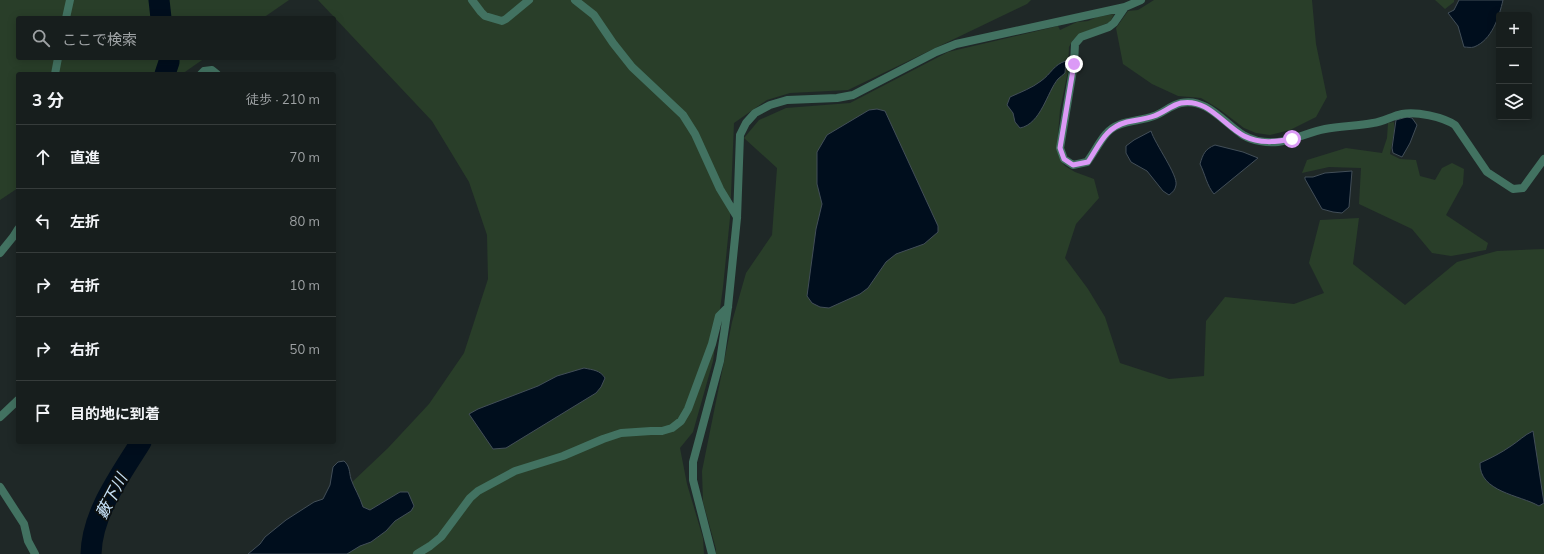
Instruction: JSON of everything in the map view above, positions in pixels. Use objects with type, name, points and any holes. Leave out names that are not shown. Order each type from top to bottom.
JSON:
[{"type":"street","points":[[66,16],[70,0]]},
{"type":"street","points":[[472,0],[485,16],[502,21],[529,0]]},
{"type":"street","points":[[575,0],[594,15],[632,67],[683,115],[695,134],[720,189],[737,218]]},
{"type":"street","points":[[712,554],[693,480],[693,462],[720,361],[728,307],[737,218],[740,135],[746,123],[755,113],[770,105],[787,100],[837,98],[853,95],[936,52],[956,44],[1125,7],[1141,0]]},
{"type":"street","points":[[1125,7],[1114,23],[1109,27],[1081,37],[1075,44],[1074,64],[1060,148],[1064,159],[1073,165],[1088,162],[1106,133],[1112,129],[1127,122],[1154,116],[1180,103],[1189,102],[1197,103],[1206,107],[1244,136],[1267,142],[1292,139],[1324,129],[1374,123],[1402,114],[1409,113],[1427,115],[1455,125],[1486,172],[1513,189],[1523,188],[1544,159]]},
{"type":"street","points":[[55,72],[58,60]]},
{"type":"street","points":[[203,72],[212,70],[214,72]]},
{"type":"street","points":[[0,253],[10,242],[16,232]]},
{"type":"street","points":[[417,554],[442,537],[470,498],[478,491],[515,471],[564,456],[621,433],[662,431],[672,428],[680,421],[688,409],[712,344],[719,316],[728,307]]},
{"type":"street","points":[[0,417],[16,402]]},
{"type":"street","points":[[0,487],[24,524],[28,541],[35,554]]},
{"type":"green space","points":[[0,0],[289,0],[266,16],[16,16],[16,60],[202,60],[185,72],[16,72],[16,189],[0,200]]},
{"type":"green space","points":[[318,0],[1031,0],[1027,4],[848,90],[790,93],[767,100],[734,123],[730,218],[713,361],[693,432],[680,448],[687,484],[703,538],[704,554],[254,554],[329,504],[388,448],[429,404],[464,353],[488,279],[487,235],[469,182],[432,121],[336,19],[336,16],[333,16]]},
{"type":"green space","points":[[1154,0],[1312,0],[1316,44],[1327,97],[1316,117],[1290,130],[1270,135],[1256,133],[1244,128],[1219,109],[1201,98],[1178,96],[1152,84],[1123,64],[1116,28],[1128,11],[1138,10]]},
{"type":"green space","points":[[1435,0],[1454,0],[1454,2],[1445,9]]},
{"type":"green space","points":[[1114,14],[1110,22],[1080,34],[1073,40],[1069,47],[1068,71],[1060,110],[1057,146],[1061,161],[1065,166],[1075,172],[1094,179],[1099,198],[1076,224],[1065,258],[1088,289],[1105,317],[1120,363],[1169,379],[1204,376],[1206,321],[1225,297],[1294,304],[1324,293],[1309,263],[1320,220],[1359,218],[1353,264],[1405,305],[1457,262],[1497,251],[1544,249],[1544,554],[716,554],[716,549],[703,502],[702,471],[732,322],[746,273],[772,235],[777,168],[744,138],[759,120],[786,108],[850,103],[948,52],[1058,26],[1060,30],[1077,22],[1088,21],[1097,17]]},
{"type":"green space","points":[[1394,122],[1394,132],[1390,154],[1400,159],[1416,160],[1420,176],[1435,180],[1442,168],[1452,163],[1464,169],[1463,184],[1446,215],[1488,243],[1486,250],[1451,256],[1432,253],[1412,229],[1359,204],[1361,168],[1329,167],[1302,173],[1307,160],[1346,148],[1382,153],[1387,138],[1388,123]]},
{"type":"water","points":[[1459,0],[1503,0],[1500,12],[1496,12],[1496,22],[1490,34],[1480,44],[1474,47],[1464,47],[1458,26],[1448,13],[1454,10]]},
{"type":"water","points":[[1066,61],[1065,73],[1054,85],[1043,107],[1033,120],[1020,128],[1015,122],[1013,113],[1007,105],[1010,97],[1038,83],[1058,64]]},
{"type":"water","points":[[877,109],[885,111],[938,226],[938,232],[924,244],[896,254],[886,262],[868,288],[860,294],[829,308],[820,307],[812,303],[807,296],[816,229],[822,204],[817,184],[817,152],[827,135],[869,110]]},
{"type":"water","points":[[1407,117],[1412,118],[1417,125],[1410,143],[1402,157],[1393,153],[1392,148],[1396,120]]},
{"type":"water","points":[[1151,131],[1176,180],[1175,188],[1169,195],[1163,191],[1147,171],[1131,162],[1126,153],[1126,146]]},
{"type":"water","points":[[1215,145],[1243,152],[1258,158],[1214,194],[1208,184],[1200,164],[1205,152]]},
{"type":"water","points":[[1352,171],[1349,207],[1342,213],[1322,209],[1305,177],[1313,177],[1325,173]]},
{"type":"water","points":[[584,368],[599,372],[605,378],[601,387],[596,393],[506,448],[493,449],[469,414],[478,409],[538,386],[557,376]]},
{"type":"water","points":[[1533,431],[1544,503],[1539,506],[1493,486],[1481,473],[1480,463],[1503,451]]},
{"type":"water","points":[[344,461],[348,467],[351,479],[363,507],[370,510],[400,492],[408,492],[414,506],[411,511],[395,521],[386,531],[371,542],[360,546],[347,554],[248,554],[260,544],[265,537],[286,520],[314,502],[323,499],[330,485],[333,467],[338,462]]},
{"type":"waterway","name":"藪下川","points":[[159,0],[161,16]]},
{"type":"waterway","name":"藪下川","points":[[166,72],[169,60]]},
{"type":"waterway","name":"藪下川","points":[[91,554],[96,524],[108,495],[140,444]]},
{"type":"route","points":[[1074,64],[1060,148],[1064,159],[1073,165],[1088,162],[1106,133],[1112,129],[1127,122],[1154,116],[1180,103],[1197,103],[1206,107],[1244,136],[1267,142],[1278,142],[1292,139]]}]
